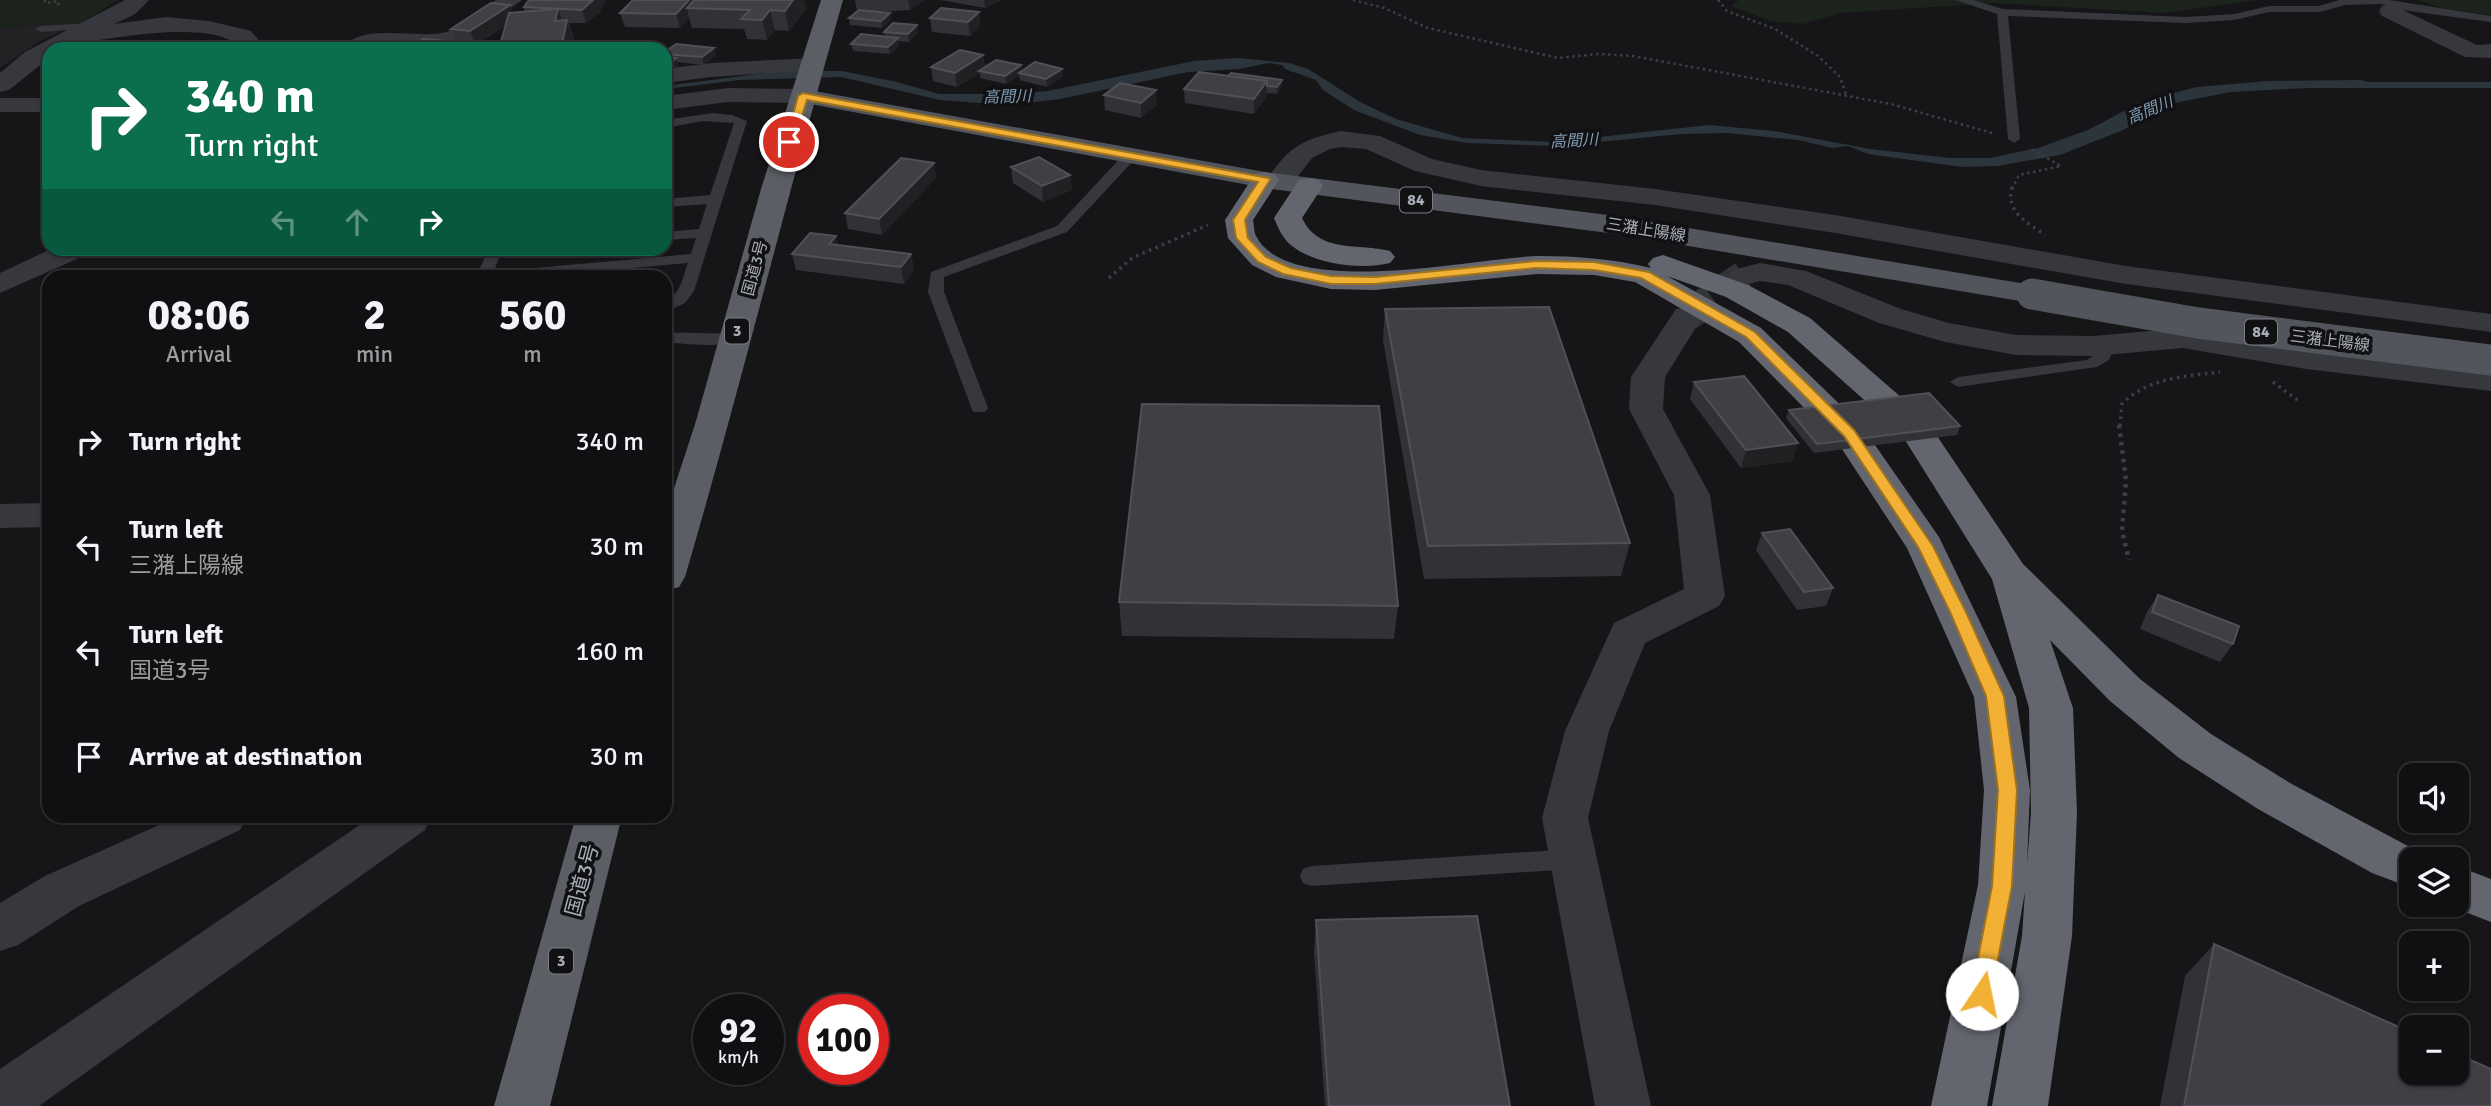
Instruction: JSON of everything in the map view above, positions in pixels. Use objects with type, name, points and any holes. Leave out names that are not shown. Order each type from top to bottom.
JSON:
[{"type":"highway","name":"国道3号","points":[[674,517],[713,421],[832,0]]},
{"type":"highway","points":[[1284,183],[1292,231],[1308,245],[1331,253],[1368,257],[1561,251],[1606,254],[1674,266],[1737,290],[1799,325],[1913,425],[2009,574],[2125,690],[2194,746],[2274,796],[2399,863]]},
{"type":"highway","points":[[1284,183],[1239,220],[1242,238],[1262,259],[1287,271],[1331,280],[1375,281],[1536,265],[1594,266],[1644,275],[1751,335],[1849,433],[1925,546],[1995,696],[2007,790],[2002,886],[1959,1106]]},
{"type":"highway","points":[[2009,574],[2051,708],[2054,813],[2047,936],[2020,1106]]},
{"type":"highway","name":"国道3号","points":[[522,1106],[598,823]]},
{"type":"highway","points":[[2469,892],[2491,901]]},
{"type":"main road","name":"三潴上陽線","points":[[808,78],[1130,156],[1284,183],[1616,225],[2198,323],[2491,360]]},
{"type":"street","points":[[61,42],[127,9],[138,0]]},
{"type":"street","points":[[364,42],[452,39],[511,0]]},
{"type":"street","points":[[2390,11],[2473,52],[2491,51]]},
{"type":"street","points":[[70,37],[166,24],[209,28],[243,36],[248,42]]},
{"type":"street","points":[[42,52],[33,57],[2,86],[42,102]]},
{"type":"street","points":[[672,76],[808,78]]},
{"type":"street","points":[[672,102],[728,95],[808,78]]},
{"type":"street","points":[[1284,183],[1303,152],[1322,143],[1342,139],[1371,142],[1424,165],[1481,178],[1655,197],[1797,218],[2126,275],[2491,323]]},
{"type":"street","points":[[0,284],[61,256]]},
{"type":"street","points":[[1744,276],[1760,272],[1795,277],[1890,316],[1945,332],[2016,345],[2108,345],[2183,338],[2306,359],[2491,381]]},
{"type":"street","points":[[2126,275],[2183,338]]},
{"type":"street","points":[[1623,1106],[1565,818],[1587,732],[1628,634],[1705,596],[1692,495],[1646,408],[1648,377],[1687,316]]},
{"type":"street","points":[[2453,320],[2491,360]]},
{"type":"street","points":[[0,516],[42,515]]},
{"type":"street","points":[[0,929],[62,891],[209,823]]},
{"type":"street","points":[[0,1101],[399,823]]},
{"type":"lane","points":[[1961,0],[2002,12],[2186,20],[2234,16],[2269,9],[2320,9],[2344,2],[2381,1],[2491,19]]},
{"type":"lane","points":[[2002,12],[2014,139]]},
{"type":"lane","points":[[41,29],[92,26]]},
{"type":"lane","points":[[672,122],[688,118],[727,116],[741,121],[686,291],[680,300],[672,304]]},
{"type":"lane","points":[[979,408],[936,292],[936,275],[1062,229],[1130,156]]},
{"type":"lane","points":[[672,202],[716,199]]},
{"type":"lane","points":[[672,235],[705,233]]},
{"type":"lane","points":[[603,270],[697,258]]},
{"type":"lane","points":[[672,338],[690,340],[736,338]]},
{"type":"lane","points":[[1958,382],[2091,364],[2104,357],[2108,345]]},
{"type":"lane","points":[[1312,876],[1574,859]]},
{"type":"path","points":[[1353,0],[1384,8],[1428,28],[1558,58],[1598,54],[1633,56],[1891,104],[2014,139],[2061,166],[2019,175],[2008,191],[2010,204],[2018,215],[2094,269]]},
{"type":"path","points":[[1718,0],[1727,11],[1775,29],[1818,56],[1840,78],[1847,97]]},
{"type":"path","points":[[1109,278],[1132,258],[1206,228],[1211,220]]},
{"type":"path","points":[[2129,560],[2120,543],[2126,479],[2118,414],[2123,401],[2139,389],[2221,372]]},
{"type":"shaded area","points":[[0,0],[118,0],[82,22],[0,28]]},
{"type":"shaded area","points":[[1739,0],[2258,0],[2164,13],[1994,3],[1840,13],[1803,24],[1770,21],[1731,6]]},
{"type":"shaded area","points":[[2417,0],[2491,0],[2491,15],[2443,8]]},
{"type":"shaded area","points":[[82,22],[40,41],[0,68],[0,28]]},
{"type":"water","name":"高間川","points":[[1237,58],[1289,63],[1308,69],[1360,102],[1396,119],[1462,138],[1553,142],[1709,125],[1774,131],[1870,149],[1950,158],[1990,158],[2038,148],[2088,130],[2143,101],[2197,87],[2268,81],[2361,80],[2491,82],[2491,88],[2307,88],[2231,92],[2174,103],[2123,130],[2060,155],[1997,166],[1962,167],[1868,154],[1848,146],[1832,148],[1799,140],[1727,133],[1682,134],[1556,146],[1467,143],[1420,135],[1354,110],[1323,90],[1316,80],[1285,69],[1282,65],[1268,63],[1240,69],[1188,72],[1060,99],[1006,105],[940,100],[841,77],[740,80],[672,88],[672,85],[781,71],[842,71],[939,94],[1010,94],[1048,91],[1194,61]]},
{"type":"building","points":[[529,0],[593,0],[582,10],[524,7]]},
{"type":"building","points":[[633,0],[689,0],[676,14],[620,13]]},
{"type":"building","points":[[694,0],[793,0],[785,11],[770,10],[762,20],[741,19],[750,10],[687,8]]},
{"type":"building","points":[[491,3],[510,5],[470,31],[451,29]]},
{"type":"building","points":[[941,8],[979,12],[968,22],[930,18]]},
{"type":"building","points":[[558,9],[555,21],[567,20],[562,42],[501,42],[509,13]]},
{"type":"building","points":[[859,10],[890,13],[881,21],[849,18]]},
{"type":"building","points":[[893,23],[917,25],[908,34],[884,32]]},
{"type":"building","points":[[861,34],[898,38],[888,47],[851,44]]},
{"type":"building","points":[[423,39],[446,41],[444,42],[418,42]]},
{"type":"building","points":[[676,44],[714,48],[702,57],[672,55],[672,47]]},
{"type":"building","points":[[960,50],[983,55],[955,73],[931,67]]},
{"type":"building","points":[[996,60],[1021,65],[1005,76],[979,71]]},
{"type":"building","points":[[1035,62],[1062,69],[1046,79],[1019,73]]},
{"type":"building","points":[[1199,72],[1267,81],[1254,99],[1184,89]]},
{"type":"building","points":[[1231,73],[1282,80],[1277,87],[1267,86],[1267,81],[1228,76]]},
{"type":"building","points":[[1120,83],[1156,90],[1141,103],[1104,95]]},
{"type":"building","points":[[1039,157],[1070,175],[1042,186],[1011,167]]},
{"type":"building","points":[[901,158],[934,163],[879,219],[845,213]]},
{"type":"building","points":[[810,233],[836,236],[829,244],[911,254],[901,267],[792,254]]},
{"type":"building","points":[[1549,307],[1630,543],[1428,546],[1385,309]]},
{"type":"building","points":[[1744,376],[1798,443],[1746,450],[1694,382]]},
{"type":"building","points":[[1929,393],[1960,426],[1817,444],[1789,410]]},
{"type":"building","points":[[1142,404],[1379,406],[1398,606],[1119,602]]},
{"type":"building","points":[[1790,529],[1833,588],[1804,592],[1762,533]]},
{"type":"building","points":[[2158,595],[2239,626],[2233,644],[2152,612]]},
{"type":"building","points":[[1477,916],[1510,1106],[1329,1106],[1316,920]]},
{"type":"building","points":[[2214,944],[2399,1027],[2399,1085],[2469,1085],[2469,1059],[2491,1069],[2491,1106],[2184,1106]]},
{"type":"tunnel","points":[[1687,316],[1744,276]]},
{"type":"route","points":[[789,142],[803,96],[1265,180],[1239,220],[1242,238],[1262,259],[1287,271],[1331,280],[1375,281],[1536,265],[1594,266],[1644,275],[1751,335],[1849,433],[1925,546],[1995,696],[2007,790],[2002,886],[1982,994]]}]
